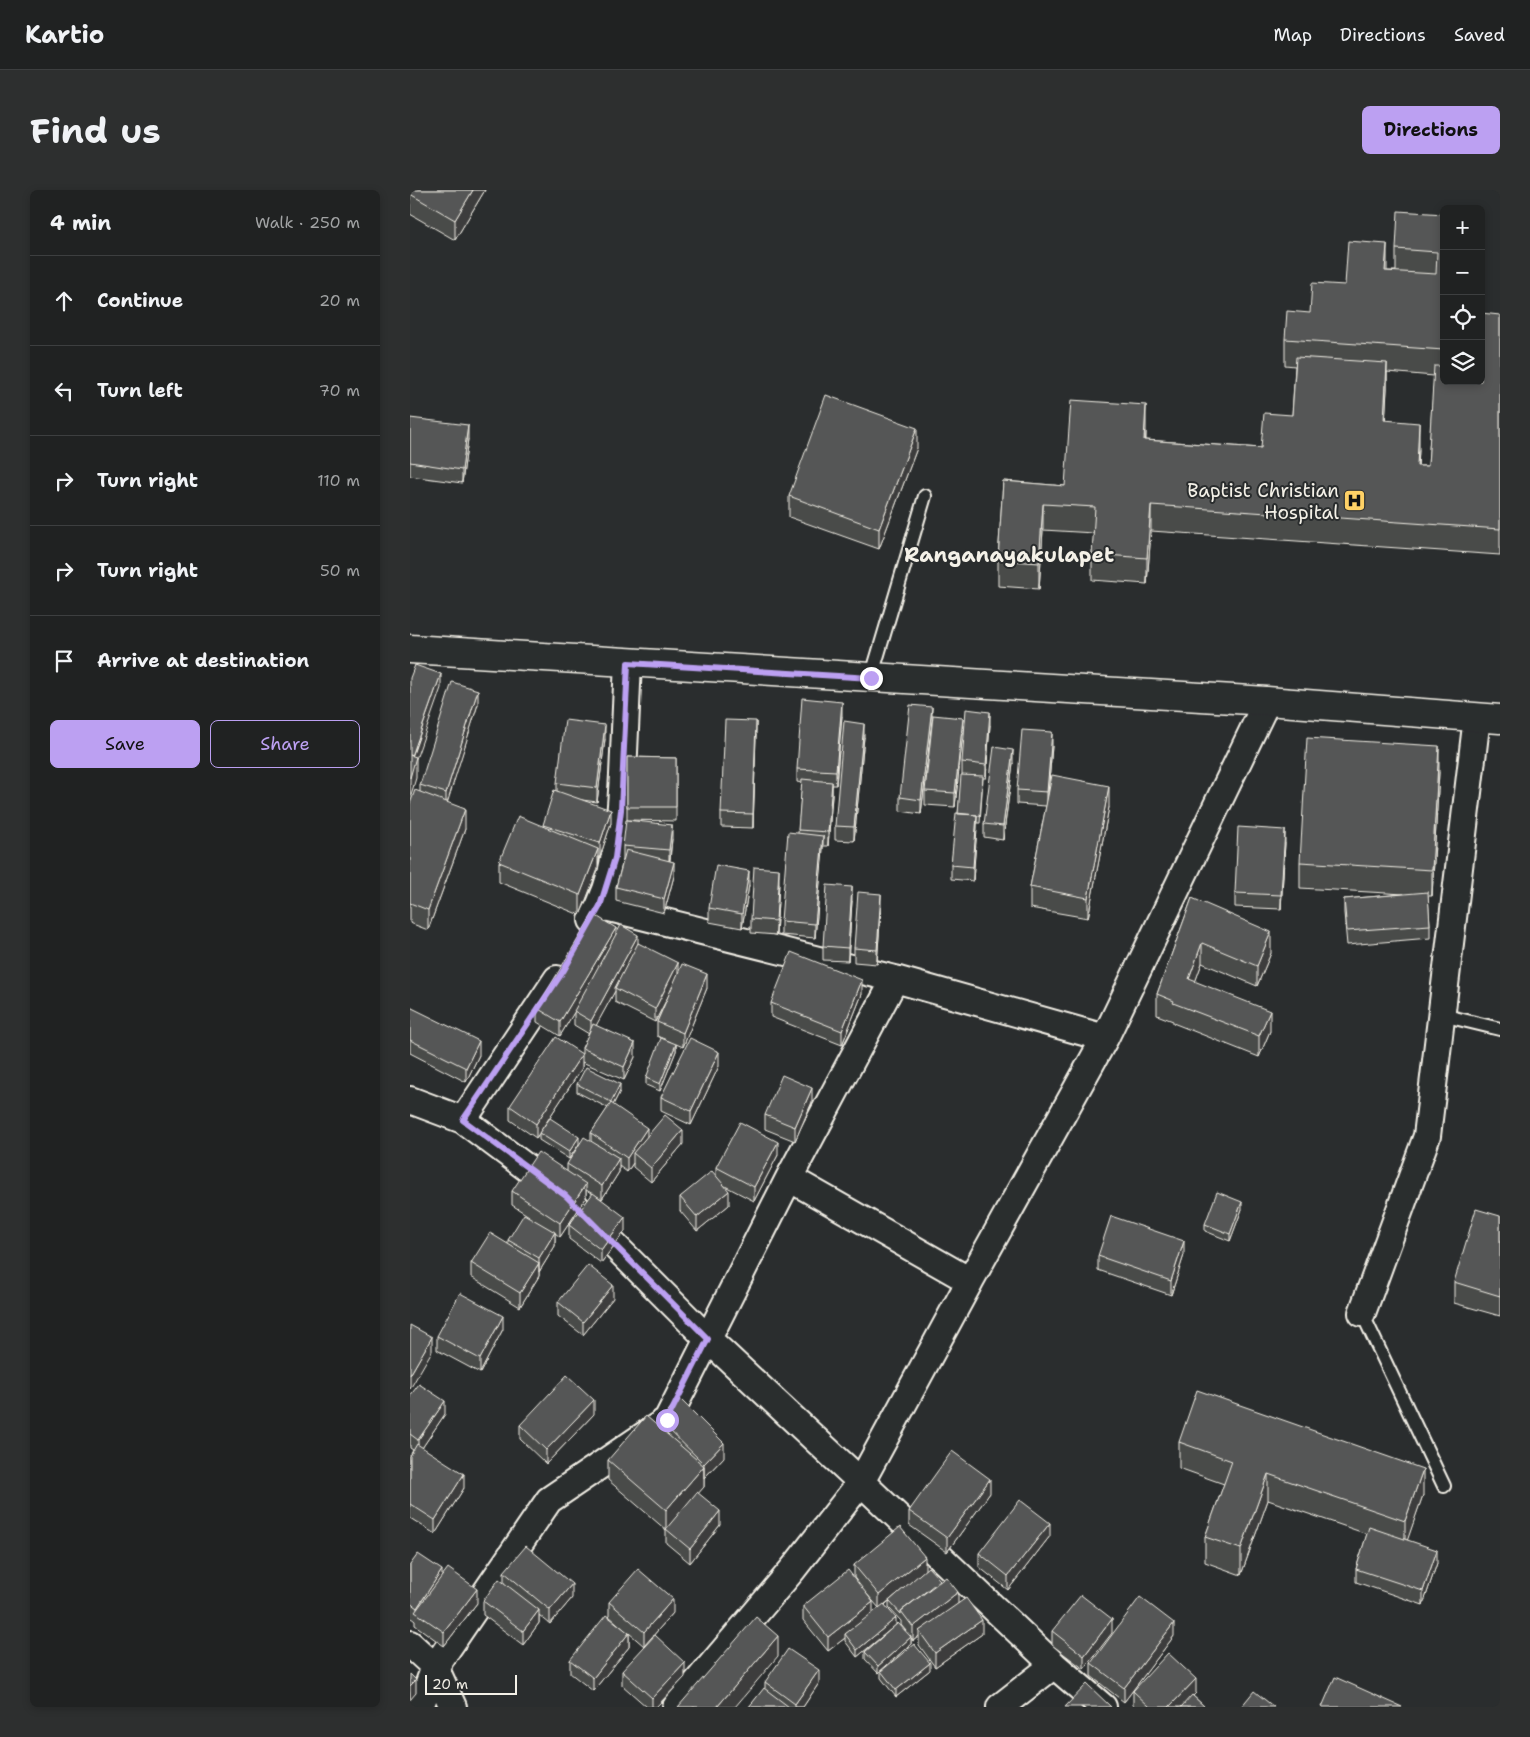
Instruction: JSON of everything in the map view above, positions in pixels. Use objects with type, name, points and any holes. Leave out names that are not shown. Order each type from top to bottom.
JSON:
[{"type":"street","points":[[410,649],[1267,701],[1488,718],[1442,1015],[1428,1136],[1362,1312]]},
{"type":"street","points":[[582,938],[600,906],[615,858],[621,810],[628,663]]},
{"type":"street","points":[[676,1707],[793,1569],[861,1482],[1104,1038],[1267,701]]},
{"type":"street","points":[[600,906],[895,979],[1104,1038]]},
{"type":"street","points":[[463,1120],[569,962]]},
{"type":"street","points":[[420,1707],[434,1667],[549,1500],[667,1420],[789,1178],[895,979]]},
{"type":"street","points":[[410,1100],[463,1120],[566,1196],[708,1339],[1054,1665],[1103,1707]]},
{"type":"street","points":[[789,1178],[970,1281]]},
{"type":"street","points":[[410,1644],[434,1667],[453,1707]]},
{"type":"street","points":[[1000,1707],[1054,1665]]},
{"type":"lane","points":[[871,678],[925,496]]},
{"type":"lane","points":[[1442,1015],[1500,1029]]},
{"type":"lane","points":[[1362,1312],[1444,1486]]},
{"type":"building","points":[[413,190],[473,190],[455,220],[410,194]]},
{"type":"building","points":[[1398,211],[1440,214],[1440,350],[1285,339],[1287,311],[1310,313],[1312,283],[1345,285],[1348,241],[1387,244],[1385,271],[1436,274],[1437,252],[1396,249]]},
{"type":"building","points":[[1485,313],[1500,315],[1500,529],[1151,505],[1147,558],[1092,554],[1095,507],[1043,504],[1039,563],[998,560],[1003,481],[1065,486],[1071,400],[1146,405],[1144,440],[1261,448],[1264,413],[1292,415],[1296,357],[1387,363],[1384,420],[1419,423],[1417,466],[1428,466],[1434,366],[1440,366],[1440,385],[1485,385]]},
{"type":"building","points":[[826,395],[917,428],[879,529],[789,496]]},
{"type":"building","points":[[410,418],[468,425],[462,470],[410,462]]},
{"type":"building","points":[[415,665],[441,674],[412,756],[410,755],[410,678]]},
{"type":"building","points":[[452,682],[478,690],[446,793],[420,785]]},
{"type":"building","points":[[802,698],[842,702],[836,771],[797,769]]},
{"type":"building","points":[[910,705],[932,707],[921,800],[900,797]]},
{"type":"building","points":[[966,709],[990,712],[986,765],[962,762]]},
{"type":"building","points":[[933,715],[963,718],[955,793],[925,791]]},
{"type":"building","points":[[565,720],[605,725],[597,788],[557,783]]},
{"type":"building","points":[[725,720],[756,721],[753,814],[721,813]]},
{"type":"building","points":[[844,721],[864,724],[854,827],[835,826]]},
{"type":"building","points":[[1022,730],[1052,732],[1047,792],[1017,790]]},
{"type":"building","points":[[1307,738],[1439,746],[1432,870],[1300,862]]},
{"type":"building","points":[[994,747],[1013,750],[1003,826],[984,824]]},
{"type":"building","points":[[410,755],[416,757],[410,778]]},
{"type":"building","points":[[627,757],[676,758],[676,807],[627,807]]},
{"type":"building","points":[[961,775],[983,776],[980,816],[958,814]]},
{"type":"building","points":[[1052,775],[1109,786],[1088,898],[1030,887]]},
{"type":"building","points":[[802,779],[832,782],[828,832],[798,830]]},
{"type":"building","points":[[415,790],[465,809],[428,910],[410,903],[410,804]]},
{"type":"building","points":[[554,790],[611,810],[600,843],[543,825]]},
{"type":"building","points":[[956,813],[977,815],[973,867],[951,865]]},
{"type":"building","points":[[518,816],[598,849],[580,895],[499,862]]},
{"type":"building","points":[[626,820],[672,825],[669,850],[623,846]]},
{"type":"building","points":[[1238,827],[1285,830],[1281,895],[1235,893]]},
{"type":"building","points":[[788,832],[823,836],[815,924],[781,921]]},
{"type":"building","points":[[626,850],[674,862],[664,899],[616,887]]},
{"type":"building","points":[[716,865],[749,871],[742,914],[709,908]]},
{"type":"building","points":[[754,867],[779,869],[776,921],[751,919]]},
{"type":"building","points":[[827,885],[852,887],[848,948],[823,946]]},
{"type":"building","points":[[858,892],[881,894],[877,950],[854,948]]},
{"type":"building","points":[[1428,892],[1430,925],[1347,931],[1344,899]]},
{"type":"building","points":[[1192,898],[1271,932],[1257,966],[1202,943],[1189,979],[1270,1011],[1259,1036],[1173,1003],[1174,1001],[1157,994]]},
{"type":"building","points":[[593,914],[616,928],[560,1022],[537,1008]]},
{"type":"building","points":[[621,925],[638,935],[591,1021],[574,1011]]},
{"type":"building","points":[[638,943],[678,963],[655,1009],[615,988]]},
{"type":"building","points":[[791,952],[862,980],[842,1031],[771,1003]]},
{"type":"building","points":[[682,964],[707,974],[683,1033],[657,1022]]},
{"type":"building","points":[[410,1007],[479,1041],[466,1068],[410,1040]]},
{"type":"building","points":[[593,1024],[635,1043],[624,1067],[582,1048]]},
{"type":"building","points":[[556,1037],[582,1054],[536,1124],[510,1106]]},
{"type":"building","points":[[661,1038],[676,1044],[660,1084],[646,1078]]},
{"type":"building","points":[[690,1038],[719,1052],[691,1111],[661,1097]]},
{"type":"building","points":[[586,1067],[620,1084],[611,1102],[577,1084]]},
{"type":"building","points":[[782,1075],[812,1088],[795,1127],[765,1115]]},
{"type":"building","points":[[611,1103],[647,1128],[627,1158],[591,1133]]},
{"type":"building","points":[[665,1115],[683,1130],[651,1168],[633,1153]]},
{"type":"building","points":[[550,1118],[579,1137],[569,1152],[539,1133]]},
{"type":"building","points":[[740,1122],[778,1142],[754,1187],[716,1167]]},
{"type":"building","points":[[584,1137],[619,1158],[602,1186],[567,1164]]},
{"type":"building","points":[[538,1152],[586,1184],[560,1223],[512,1191]]},
{"type":"building","points":[[712,1171],[729,1191],[697,1217],[680,1197]]},
{"type":"building","points":[[1217,1192],[1242,1202],[1230,1234],[1205,1224]]},
{"type":"building","points":[[593,1193],[625,1217],[601,1250],[569,1225]]},
{"type":"building","points":[[1476,1209],[1500,1216],[1500,1296],[1454,1282]]},
{"type":"building","points":[[524,1214],[555,1232],[539,1258],[508,1240]]},
{"type":"building","points":[[1111,1216],[1184,1241],[1171,1281],[1098,1256]]},
{"type":"building","points":[[490,1233],[539,1263],[520,1293],[471,1263]]},
{"type":"building","points":[[588,1265],[613,1285],[583,1322],[558,1302]]},
{"type":"building","points":[[460,1293],[503,1316],[480,1359],[437,1336]]},
{"type":"building","points":[[410,1325],[432,1337],[410,1375]]},
{"type":"building","points":[[567,1375],[594,1400],[546,1450],[520,1425]]},
{"type":"building","points":[[419,1384],[445,1401],[418,1440],[410,1434],[410,1396]]},
{"type":"building","points":[[1197,1390],[1423,1469],[1405,1521],[1268,1474],[1241,1549],[1205,1537],[1232,1461],[1179,1442]]},
{"type":"building","points":[[680,1399],[724,1443],[704,1464],[659,1420]]},
{"type":"building","points":[[646,1416],[704,1466],[666,1510],[608,1460]]},
{"type":"building","points":[[417,1444],[464,1474],[435,1520],[410,1504],[410,1456]]},
{"type":"building","points":[[952,1451],[990,1479],[947,1538],[909,1511]]},
{"type":"building","points":[[697,1492],[720,1511],[690,1549],[666,1529]]},
{"type":"building","points":[[1020,1500],[1050,1523],[1008,1576],[979,1553]]},
{"type":"building","points":[[900,1527],[925,1557],[879,1595],[854,1565]]},
{"type":"building","points":[[1369,1527],[1437,1550],[1423,1591],[1356,1569]]},
{"type":"building","points":[[526,1546],[572,1584],[550,1610],[504,1572]]},
{"type":"building","points":[[418,1554],[442,1570],[417,1608],[410,1603],[410,1565]]},
{"type":"building","points":[[928,1567],[940,1580],[901,1611],[901,1614],[889,1601]]},
{"type":"building","points":[[448,1568],[477,1589],[444,1632],[415,1612]]},
{"type":"building","points":[[638,1569],[673,1599],[644,1632],[609,1602]]},
{"type":"building","points":[[848,1570],[873,1602],[828,1637],[803,1606]]},
{"type":"building","points":[[946,1577],[958,1592],[913,1627],[901,1611]]},
{"type":"building","points":[[499,1579],[539,1610],[523,1631],[483,1601]]},
{"type":"building","points":[[1081,1595],[1112,1619],[1084,1656],[1052,1631]]},
{"type":"building","points":[[1140,1597],[1174,1623],[1124,1688],[1091,1663]]},
{"type":"building","points":[[966,1598],[982,1620],[935,1653],[919,1631]]},
{"type":"building","points":[[884,1604],[896,1618],[857,1650],[845,1634]]},
{"type":"building","points":[[606,1615],[629,1633],[593,1678],[570,1660]]},
{"type":"building","points":[[756,1617],[778,1636],[717,1707],[678,1707]]},
{"type":"building","points":[[898,1623],[911,1637],[878,1666],[865,1652]]},
{"type":"building","points":[[655,1635],[685,1663],[652,1698],[622,1671]]},
{"type":"building","points":[[914,1644],[930,1663],[896,1690],[881,1671]]},
{"type":"building","points":[[788,1649],[819,1670],[795,1704],[765,1682]]},
{"type":"building","points":[[1168,1653],[1196,1679],[1169,1707],[1150,1707],[1133,1691]]},
{"type":"building","points":[[410,1674],[416,1680],[410,1686]]},
{"type":"building","points":[[1335,1677],[1402,1707],[1322,1707]]},
{"type":"building","points":[[1087,1684],[1111,1707],[1065,1707]]},
{"type":"building","points":[[764,1688],[789,1707],[749,1707]]},
{"type":"building","points":[[1254,1691],[1274,1707],[1241,1707]]},
{"type":"building","points":[[1192,1695],[1205,1707],[1181,1707]]},
{"type":"place","name":"Baptist Christian Hospital","points":[[1355,501]]},
{"type":"district","name":"Ranganayakulapet","points":[[1009,555]]},
{"type":"route","points":[[667,1420],[708,1339],[566,1196],[463,1120],[564,970],[600,906],[615,858],[621,810],[628,663],[871,678]]}]
